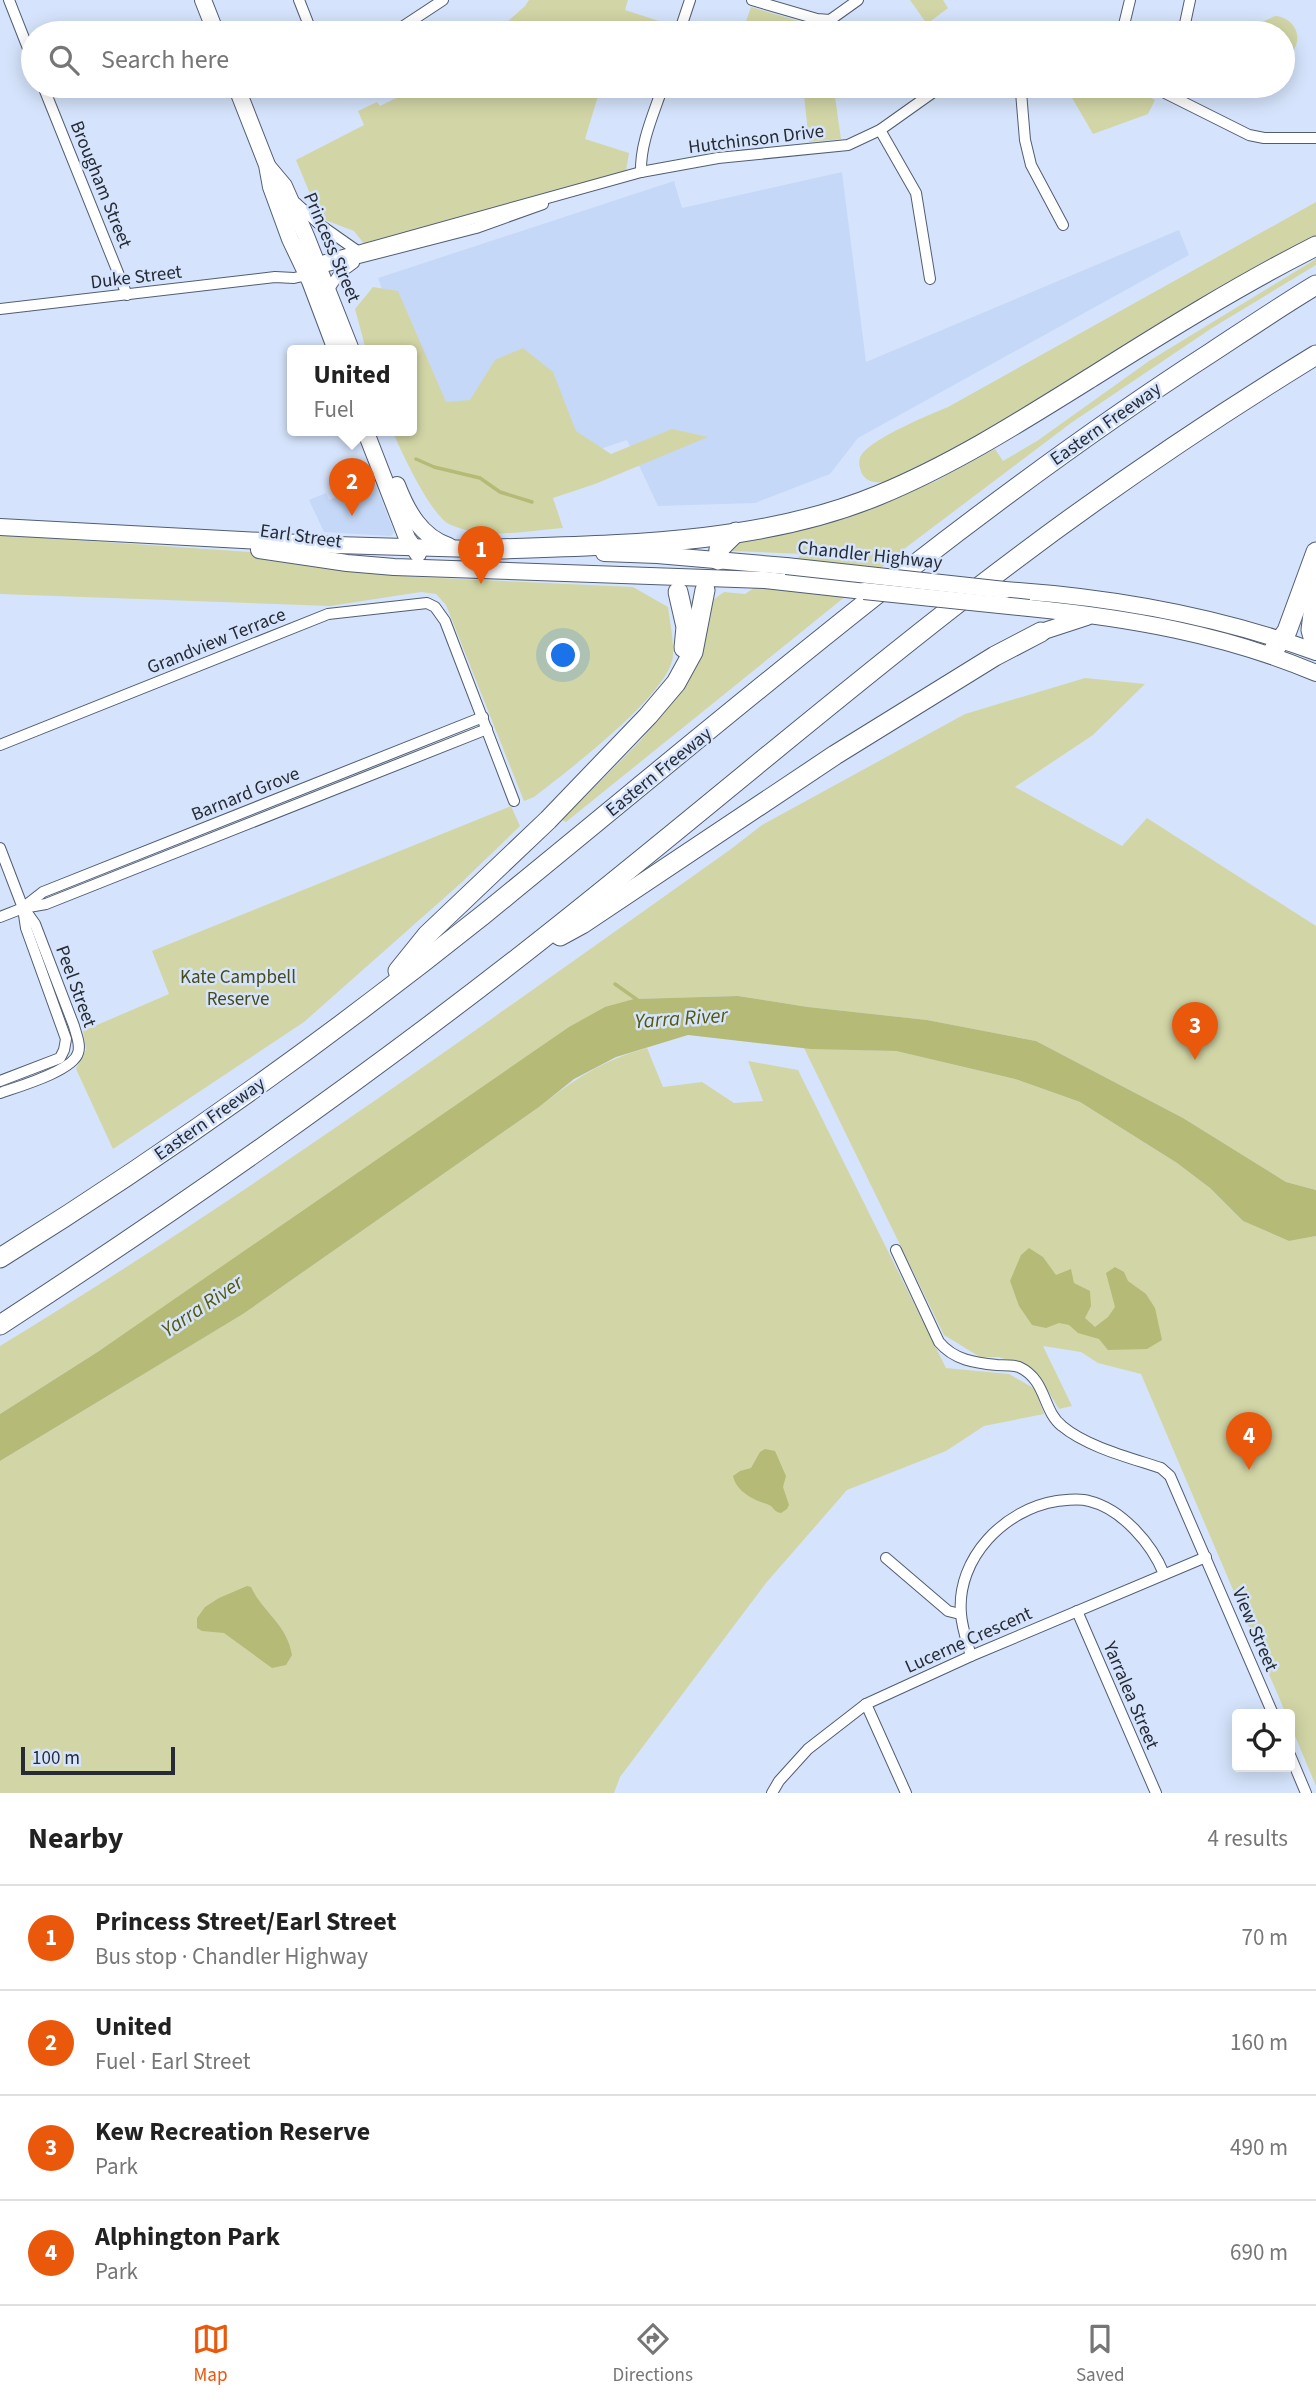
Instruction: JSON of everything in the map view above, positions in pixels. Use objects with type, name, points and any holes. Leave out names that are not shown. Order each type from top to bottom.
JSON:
[{"type":"highway","points":[[498,550],[629,544],[736,532],[808,517],[878,496],[1014,426],[1267,272],[1316,246]]},
{"type":"highway","name":"Eastern Freeway","points":[[0,1258],[202,1124],[378,996],[481,916],[811,644],[966,523],[1068,448],[1316,285]]},
{"type":"highway","points":[[0,1325],[236,1168],[377,1066],[524,954],[971,593],[1104,495],[1316,355]]},
{"type":"highway","points":[[718,560],[719,549],[736,532]]},
{"type":"highway","points":[[1277,647],[1316,552]]},
{"type":"highway","points":[[662,700],[675,675],[685,643],[686,627],[673,584]]},
{"type":"highway","points":[[378,996],[427,935],[557,811],[676,683],[693,652],[707,584]]},
{"type":"highway","points":[[1316,589],[1311,630],[1316,650]]},
{"type":"highway","points":[[524,954],[582,924],[835,755],[995,656],[1033,615]]},
{"type":"main road","points":[[202,0],[211,21]]},
{"type":"main road","name":"Princess Street","points":[[241,98],[267,164],[271,187],[312,268],[329,289],[349,345]]},
{"type":"main road","name":"Princess Street","points":[[267,164],[284,187],[335,345]]},
{"type":"main road","points":[[367,436],[412,547],[425,561],[437,568]]},
{"type":"main road","points":[[379,436],[402,498],[416,523],[435,540],[458,548]]},
{"type":"main road","name":"Earl Street","points":[[0,527],[160,537],[412,547]]},
{"type":"main road","name":"Earl Street","points":[[160,537],[347,563],[437,568]]},
{"type":"main road","name":"Chandler Highway","points":[[412,547],[657,555],[1051,593],[1141,605],[1237,625],[1316,673]]},
{"type":"main road","points":[[707,584],[718,560]]},
{"type":"main road","name":"Chandler Highway","points":[[437,568],[673,584],[765,580],[1033,615],[1089,616],[1129,621],[1224,640],[1316,650]]},
{"type":"main road","points":[[1005,590],[1033,615],[1089,616]]},
{"type":"street","points":[[9,0],[21,30]]},
{"type":"street","points":[[299,0],[307,21]]},
{"type":"street","points":[[411,21],[443,0]]},
{"type":"street","points":[[683,21],[690,0]]},
{"type":"street","points":[[752,0],[817,19],[830,20],[858,0]]},
{"type":"street","points":[[1125,21],[1130,0]]},
{"type":"street","points":[[1186,21],[1190,0]]},
{"type":"street","name":"Brougham Street","points":[[48,98],[127,295]]},
{"type":"street","points":[[641,172],[644,146],[659,98]]},
{"type":"street","name":"Hutchinson Drive","points":[[312,268],[356,250],[641,172],[718,158],[848,145],[880,130],[925,98]]},
{"type":"street","points":[[1022,98],[1025,140],[1031,166],[1063,226]]},
{"type":"street","points":[[1185,98],[1249,135],[1264,138],[1316,138]]},
{"type":"street","points":[[880,130],[916,193],[930,279]]},
{"type":"street","points":[[284,187],[301,209],[356,250]]},
{"type":"street","name":"Hutchinson Drive","points":[[312,268],[476,229],[560,196]]},
{"type":"street","name":"Hutchinson Drive","points":[[329,289],[339,274],[366,257]]},
{"type":"street","name":"Duke Street","points":[[0,309],[275,276],[294,278],[312,268]]},
{"type":"street","name":"Grandview Terrace","points":[[0,745],[328,614],[426,603],[435,607],[445,621],[483,717]]},
{"type":"street","points":[[483,717],[514,801]]},
{"type":"street","name":"Barnard Grove","points":[[23,908],[43,892],[483,717]]},
{"type":"street","name":"Barnard Grove","points":[[0,917],[23,908],[46,904],[487,729]]},
{"type":"street","name":"Peel Street","points":[[0,848],[23,908],[26,928],[66,1039],[60,1058],[0,1081]]},
{"type":"street","name":"Peel Street","points":[[0,1093],[58,1071],[69,1065],[78,1054],[78,1041],[35,924],[23,908]]},
{"type":"street","name":"View Street","points":[[896,1250],[939,1342],[948,1353],[963,1360],[1018,1367],[1035,1378],[1060,1425],[1082,1439],[1161,1468],[1174,1482],[1271,1709]]},
{"type":"street","points":[[971,1656],[960,1615],[964,1580],[989,1537],[1010,1519],[1041,1504],[1088,1500],[1115,1511],[1136,1530],[1164,1574]]},
{"type":"street","name":"Lucerne Crescent","points":[[772,1793],[808,1749],[866,1704],[971,1656],[1206,1557]]},
{"type":"street","points":[[886,1558],[947,1611],[960,1615]]},
{"type":"street","name":"Yarralea Street","points":[[1077,1611],[1156,1793]]},
{"type":"street","points":[[866,1704],[906,1793]]},
{"type":"street","points":[[1295,1767],[1306,1793]]},
{"type":"shaded area","points":[[842,172],[866,362],[1179,230],[1189,255],[858,438],[830,474],[755,503],[658,506],[627,440],[458,497],[417,366],[417,345],[402,345],[378,278],[674,181],[682,208]]},
{"type":"shaded area","points":[[374,481],[394,532],[391,536],[324,532],[309,500],[326,493],[329,500]]},
{"type":"green space","points":[[529,0],[628,0],[625,10],[659,21],[508,21]]},
{"type":"green space","points":[[910,0],[943,0],[948,8],[931,21],[925,21]]},
{"type":"green space","points":[[751,7],[798,21],[746,21]]},
{"type":"green space","points":[[1275,16],[1288,21],[1264,21]]},
{"type":"green space","points":[[396,98],[597,98],[585,139],[629,153],[626,171],[365,245],[354,231],[320,218],[296,160],[364,125],[358,111],[377,102],[380,106]]},
{"type":"green space","points":[[804,98],[835,98],[841,139],[809,142]]},
{"type":"green space","points":[[1072,98],[1155,100],[1148,114],[1093,134]]},
{"type":"green space","points":[[1316,202],[1316,236],[967,442],[886,482],[870,481],[862,474],[860,458],[873,444],[886,436],[948,407]]},
{"type":"green space","points":[[1316,259],[1316,265],[1212,328],[1071,423],[908,546],[566,822],[562,820],[641,740],[666,710],[698,660],[713,600],[724,592],[745,594],[803,554],[733,551],[731,547],[737,543],[855,512],[934,482],[995,449],[1003,461],[1037,441],[1149,361]]},
{"type":"green space","points":[[373,287],[398,291],[446,402],[470,400],[495,360],[523,348],[553,372],[576,431],[611,454],[672,429],[708,437],[595,484],[553,498],[563,528],[492,533],[464,530],[451,525],[435,510],[409,467],[395,436],[417,436],[417,345],[365,345],[355,309]]},
{"type":"green space","points":[[0,535],[250,552],[344,571],[417,577],[633,587],[668,607],[673,656],[667,672],[636,711],[568,770],[534,797],[524,801],[446,605],[436,594],[421,592],[330,606],[0,594]]},
{"type":"green space","points":[[1085,678],[1145,684],[1093,735],[1015,787],[1122,846],[1147,818],[1316,926],[1316,1190],[1286,1182],[1183,1118],[1036,1041],[927,1020],[738,996],[634,999],[0,1414],[0,1346],[187,1228],[370,1104],[762,825],[965,714]]},
{"type":"green space","name":"Kate Campbell Reserve","points":[[511,806],[520,826],[461,883],[304,1022],[113,1149],[76,1069],[86,1050],[83,1031],[169,994],[152,951]]},
{"type":"green space","points":[[647,1048],[663,1087],[702,1082],[734,1103],[763,1101],[748,1061],[798,1070],[946,1368],[1009,1374],[1035,1389],[1044,1414],[984,1426],[946,1451],[847,1490],[766,1583],[620,1777],[614,1793],[0,1793],[0,1461],[243,1314],[577,1079],[602,1065]]},
{"type":"green space","points":[[804,1048],[896,1051],[1015,1079],[1080,1102],[1177,1163],[1210,1188],[1243,1221],[1289,1241],[1316,1236],[1316,1786],[1295,1736],[1295,1709],[1284,1709],[1141,1374],[1098,1363],[1081,1352],[1043,1346],[1072,1406],[1059,1409],[1043,1383],[1021,1364],[999,1357],[980,1357],[944,1335]]},
{"type":"water","name":"Yarra River","points":[[738,996],[927,1020],[1036,1041],[1183,1118],[1286,1182],[1316,1190],[1316,1236],[1289,1241],[1243,1221],[1210,1188],[1177,1163],[1080,1102],[1015,1079],[896,1051],[811,1049],[688,1035],[616,1057],[574,1079],[539,1107],[243,1314],[0,1461],[0,1414],[99,1351],[569,1027],[605,1007],[634,999]]},
{"type":"water","points":[[1029,1248],[1043,1257],[1056,1275],[1071,1269],[1074,1283],[1090,1291],[1091,1306],[1085,1318],[1095,1327],[1108,1317],[1115,1307],[1106,1273],[1115,1267],[1124,1272],[1128,1281],[1146,1294],[1155,1308],[1162,1340],[1147,1349],[1108,1350],[1099,1339],[1078,1333],[1069,1325],[1059,1323],[1046,1328],[1032,1325],[1019,1306],[1010,1281],[1021,1255]]},
{"type":"water","points":[[765,1449],[775,1451],[786,1476],[783,1487],[789,1505],[781,1513],[746,1494],[733,1476],[751,1468],[760,1452]]},
{"type":"water","points":[[247,1586],[251,1587],[285,1635],[292,1655],[286,1665],[272,1668],[224,1633],[197,1628],[197,1618],[205,1607]]},
{"type":"waterway","points":[[416,459],[434,467],[480,478],[500,492],[532,502]]},
{"type":"waterway","name":"Yarra River","points":[[615,984],[639,1001]]},
{"type":"place","name":"United","points":[[352,516]]},
{"type":"place","name":"Princess Street/Earl Street","points":[[481,584]]},
{"type":"place","name":"Kew Recreation Reserve","points":[[1195,1060]]},
{"type":"place","name":"Alphington Park","points":[[1249,1470]]}]
